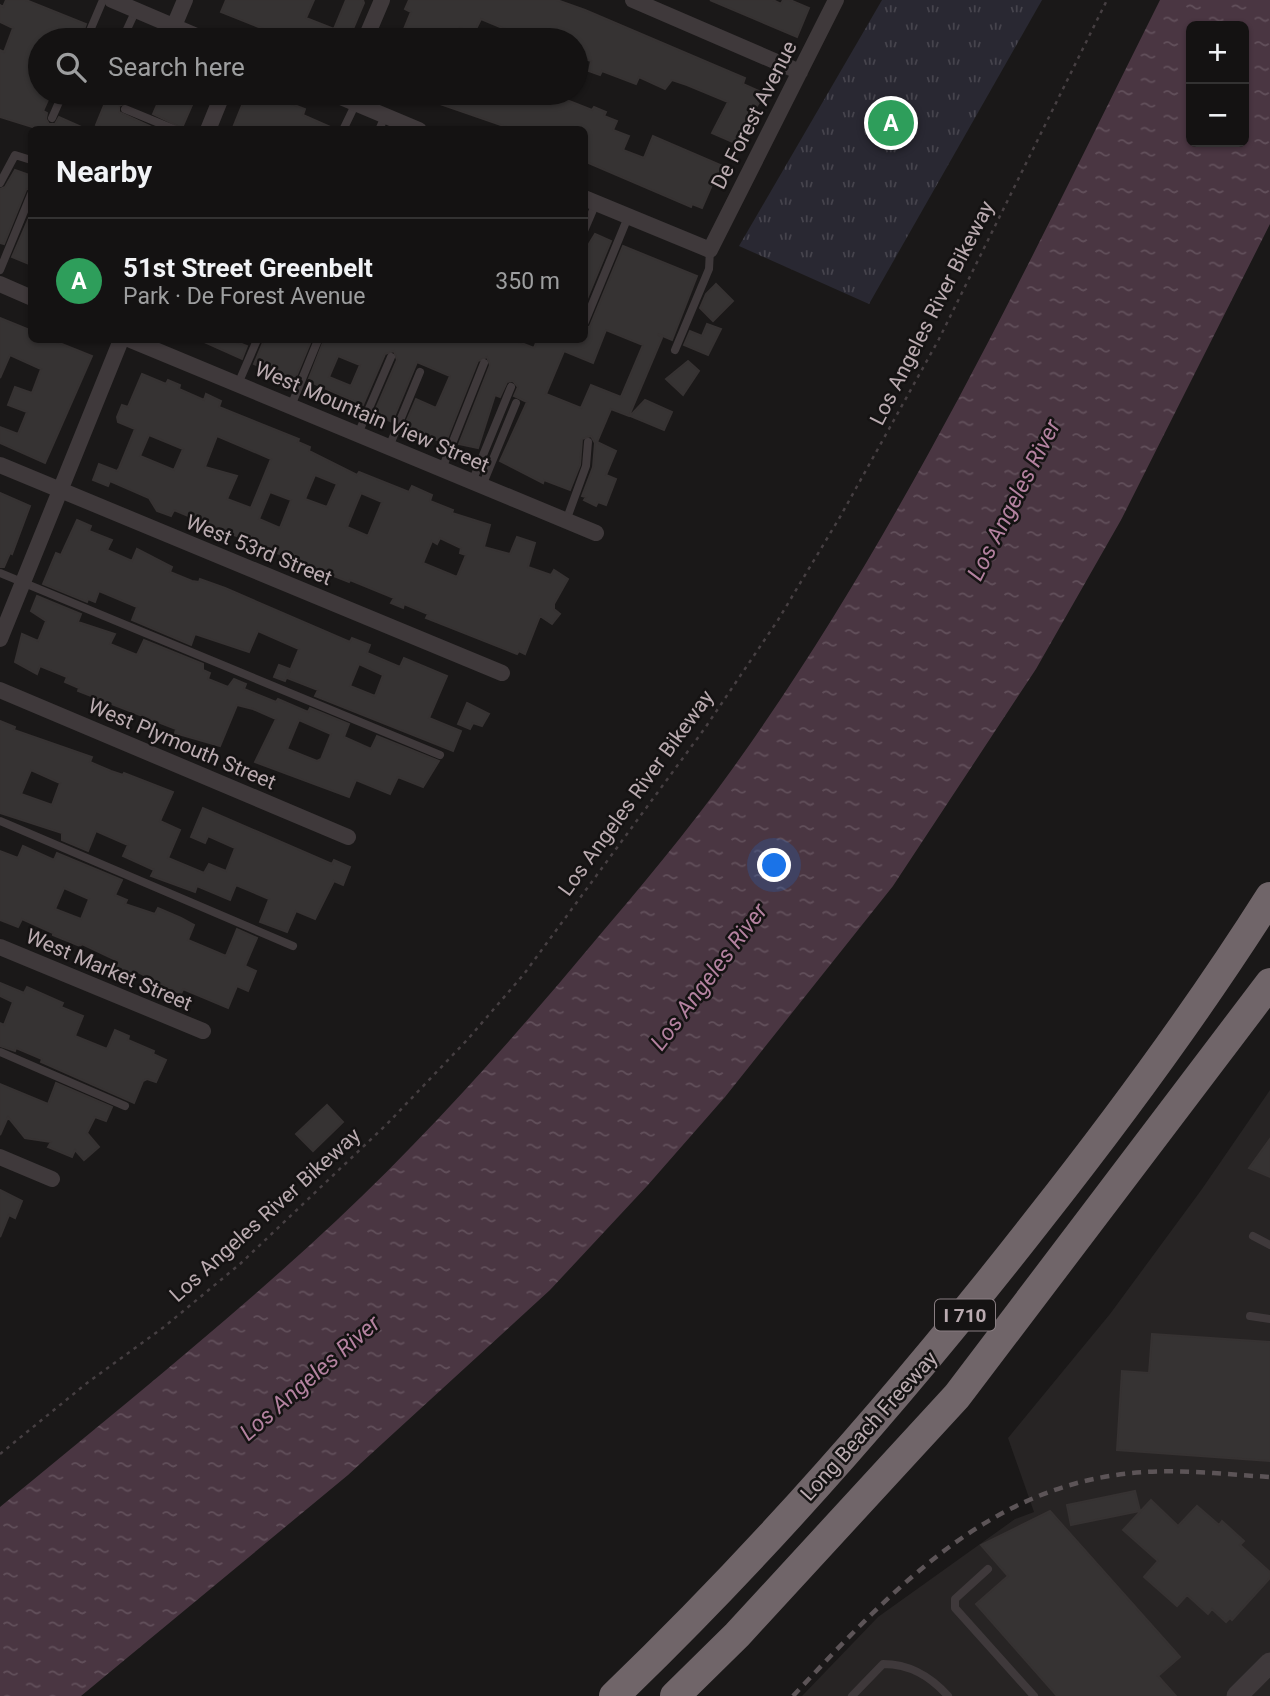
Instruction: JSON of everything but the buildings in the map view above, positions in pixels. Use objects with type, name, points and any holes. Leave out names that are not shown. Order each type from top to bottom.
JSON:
[{"type":"highway","name":"Long Beach Freeway","points":[[614,1696],[707,1606],[941,1346],[1138,1093],[1270,897]]},
{"type":"highway","name":"Long Beach Freeway","points":[[675,1696],[737,1635],[957,1396],[1270,983]]},
{"type":"street","points":[[112,0],[179,28]]},
{"type":"street","points":[[174,26],[185,0]]},
{"type":"street","points":[[370,28],[382,0]]},
{"type":"street","points":[[633,0],[800,72]]},
{"type":"street","name":"De Forest Avenue","points":[[710,250],[836,0]]},
{"type":"street","points":[[210,126],[218,105]]},
{"type":"street","points":[[356,105],[382,122],[400,126]]},
{"type":"street","points":[[590,201],[710,250]]},
{"type":"street","points":[[0,284],[28,296]]},
{"type":"street","points":[[0,639],[120,343]]},
{"type":"street","name":"West Mountain View Street","points":[[138,343],[596,533]]},
{"type":"street","name":"West 53rd Street","points":[[0,465],[502,673]]},
{"type":"street","name":"West Plymouth Street","points":[[0,690],[348,837]]},
{"type":"street","name":"West Market Street","points":[[0,947],[203,1031]]},
{"type":"street","points":[[0,1157],[52,1179]]},
{"type":"street","points":[[1237,1696],[1270,1663]]},
{"type":"lane","points":[[91,28],[103,0]]},
{"type":"lane","points":[[128,28],[136,10]]},
{"type":"lane","points":[[52,118],[58,105]]},
{"type":"lane","points":[[342,105],[343,126]]},
{"type":"lane","points":[[125,109],[166,126]]},
{"type":"lane","points":[[0,183],[15,155],[28,159]]},
{"type":"lane","points":[[0,270],[28,202]]},
{"type":"lane","points":[[588,314],[628,216]]},
{"type":"lane","points":[[676,350],[709,269],[710,250]]},
{"type":"lane","points":[[238,384],[256,343]]},
{"type":"lane","points":[[291,406],[317,343]]},
{"type":"lane","points":[[358,434],[391,357]]},
{"type":"lane","points":[[442,469],[484,363]]},
{"type":"lane","points":[[389,447],[420,372]]},
{"type":"lane","points":[[477,484],[511,387]]},
{"type":"lane","points":[[477,484],[516,402]]},
{"type":"lane","points":[[566,521],[586,466],[587,442]]},
{"type":"lane","points":[[0,573],[440,755]]},
{"type":"lane","points":[[0,821],[293,946]]},
{"type":"lane","points":[[0,1052],[125,1106]]},
{"type":"lane","points":[[1253,1236],[1270,1245]]},
{"type":"lane","points":[[1250,1316],[1270,1319]]},
{"type":"lane","points":[[988,1569],[955,1600],[955,1608],[1034,1696]]},
{"type":"lane","points":[[852,1696],[883,1664],[901,1664],[924,1675],[948,1696]]},
{"type":"path","name":"Los Angeles River Bikeway","points":[[0,1454],[87,1383],[164,1327],[240,1264],[387,1124],[468,1039],[524,974],[705,728],[778,620],[840,517],[939,339],[1107,0]]},
{"type":"shaded area","points":[[1270,1090],[1270,1696],[802,1696],[878,1617],[1015,1519],[1034,1512],[1008,1438],[1110,1314],[1202,1189]]},
{"type":"green space","points":[[882,0],[1042,0],[869,304],[739,246]]},
{"type":"water","name":"Los Angeles River","points":[[1160,0],[1270,0],[1270,224],[1121,520],[1036,669],[893,886],[725,1097],[647,1186],[550,1290],[348,1475],[81,1696],[0,1696],[0,1507],[234,1312],[347,1210],[454,1102],[625,905],[733,768],[795,677],[909,489],[1012,295]]},
{"type":"railway","points":[[793,1696],[862,1623],[936,1557],[977,1528],[1020,1504],[1066,1486],[1116,1475],[1193,1472],[1270,1477]]},
{"type":"place","name":"51st Street Greenbelt","points":[[891,123]]}]
